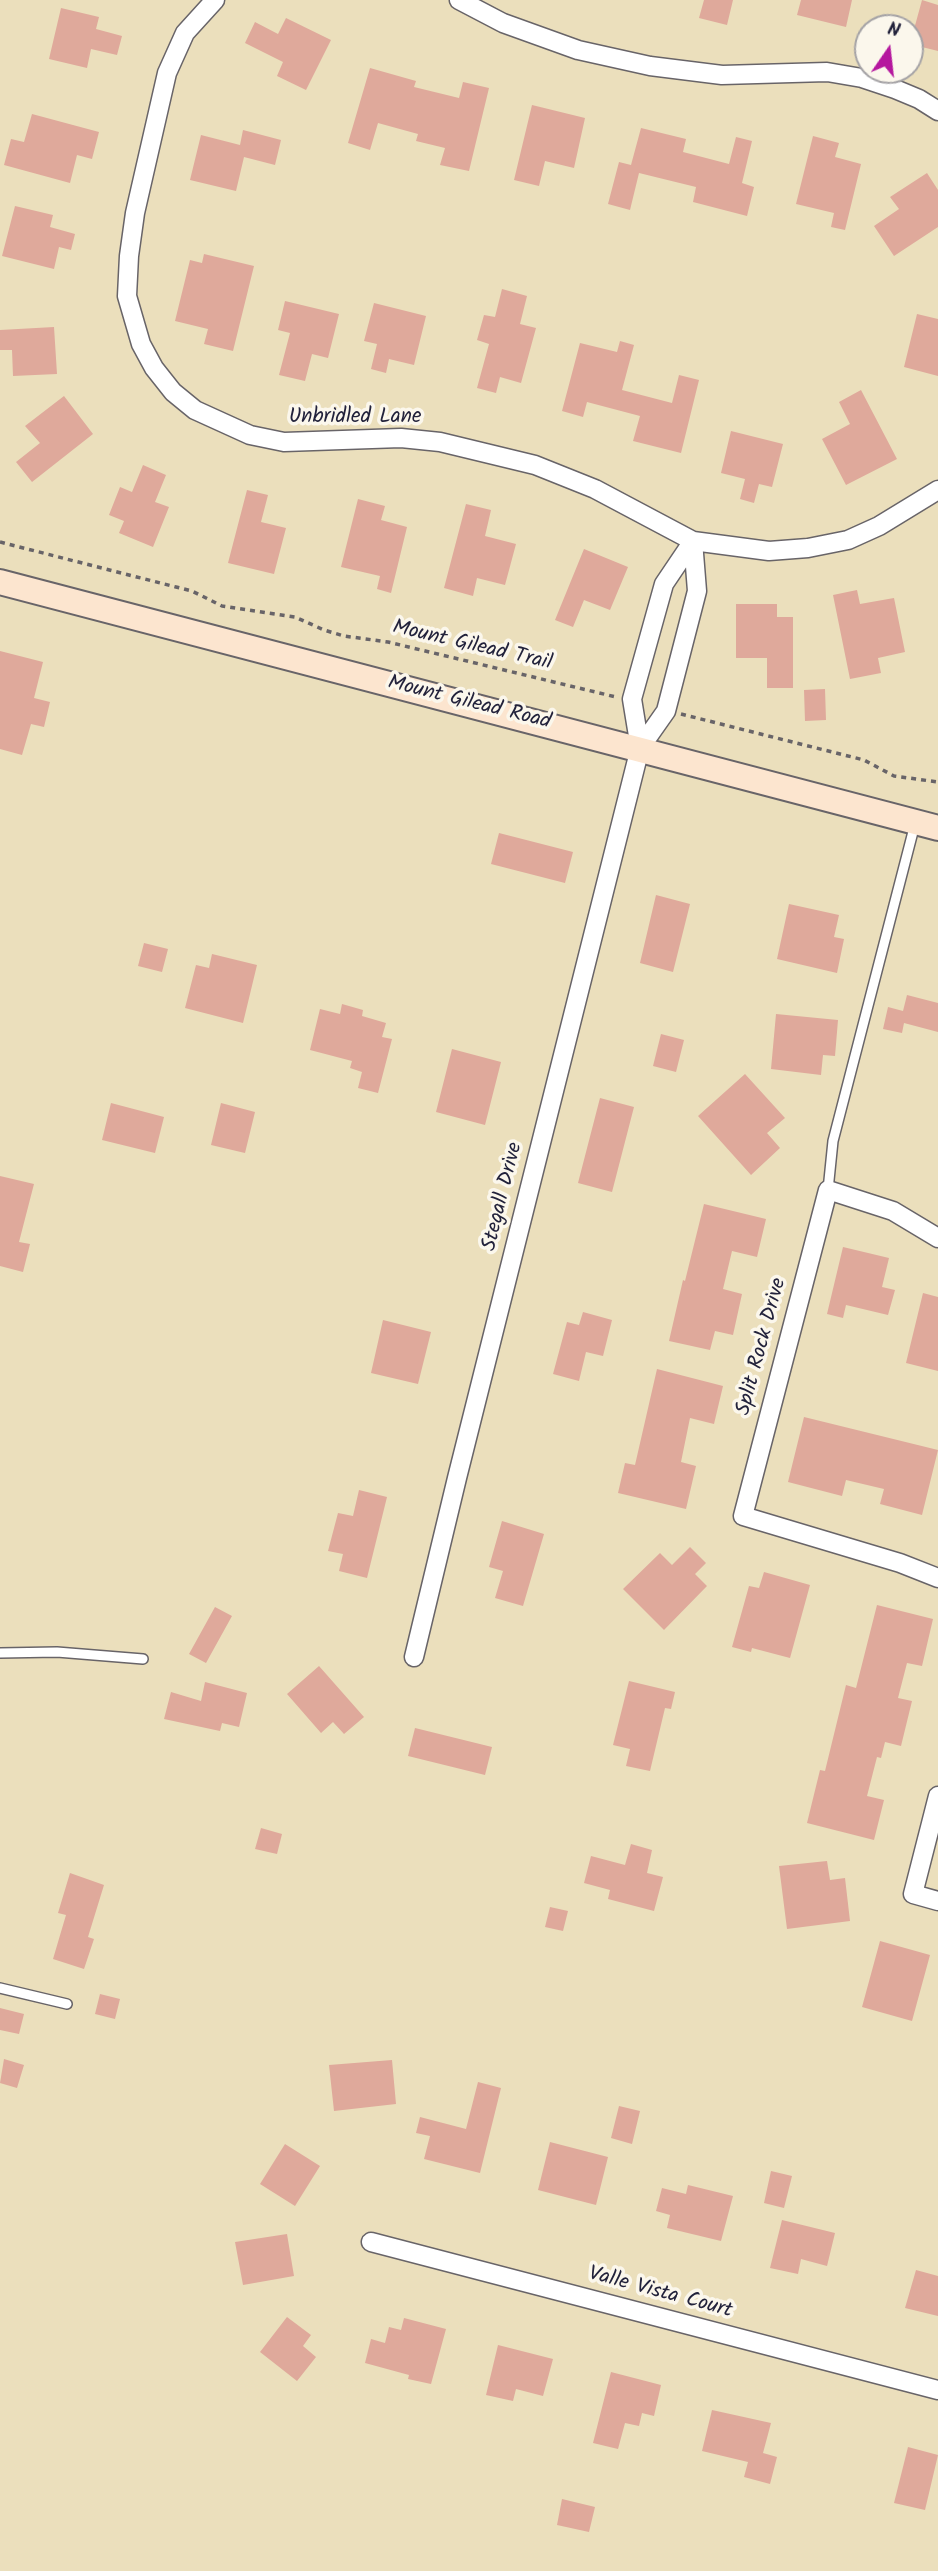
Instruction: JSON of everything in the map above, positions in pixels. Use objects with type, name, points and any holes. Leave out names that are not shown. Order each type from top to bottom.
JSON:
[{"type":"street","name":"Unbridled Lane","points":[[215,0],[185,33],[167,73],[135,213],[128,256],[127,296],[141,344],[154,368],[173,392],[195,410],[250,435],[284,442],[401,438],[440,442],[535,465],[595,489],[693,541],[769,551],[808,548],[848,540],[879,526],[938,490]]},
{"type":"street","points":[[459,0],[503,23],[578,50],[650,66],[722,75],[827,72],[895,89],[938,111]]},
{"type":"street","points":[[640,748],[632,701],[664,584],[693,541]]},
{"type":"street","points":[[640,748],[666,711],[697,591],[693,541]]},
{"type":"street","name":"Mount Gilead Road","points":[[0,582],[927,825]]},
{"type":"street","name":"Stegall Drive","points":[[414,1657],[640,748]]},
{"type":"street","points":[[828,1190],[893,1211],[938,1238]]},
{"type":"street","name":"Split Rock Drive","points":[[828,1190],[743,1516],[900,1563],[938,1578]]},
{"type":"street","points":[[938,1796],[913,1894],[938,1901]]},
{"type":"street","name":"Valle Vista Court","points":[[371,2242],[938,2390]]},
{"type":"lane","points":[[828,1190],[833,1141],[927,825]]},
{"type":"lane","points":[[0,1653],[57,1652],[143,1658]]},
{"type":"lane","points":[[0,1988],[67,2004]]},
{"type":"path","name":"Mount Gilead Trail","points":[[0,542],[192,591],[222,607],[295,617],[344,636],[388,642],[632,701]]},
{"type":"path","points":[[666,711],[864,760],[894,776],[938,782]]},
{"type":"building","points":[[704,0],[733,0],[727,25],[699,18]]},
{"type":"building","points":[[801,0],[852,0],[846,27],[797,15]]},
{"type":"building","points":[[922,0],[938,5],[938,51],[924,48],[924,14],[918,14]]},
{"type":"building","points":[[61,8],[99,17],[96,29],[122,36],[117,55],[91,49],[87,68],[49,59]]},
{"type":"building","points":[[286,18],[331,40],[306,90],[277,76],[283,62],[245,43],[255,22],[278,34]]},
{"type":"building","points":[[370,68],[416,81],[414,87],[459,98],[463,82],[489,88],[469,171],[440,165],[445,148],[416,141],[418,134],[378,123],[370,150],[348,143]]},
{"type":"building","points":[[532,105],[585,118],[574,168],[545,161],[539,186],[514,180]]},
{"type":"building","points":[[32,114],[99,132],[92,159],[77,155],[70,183],[4,165],[11,139],[24,142]]},
{"type":"building","points":[[641,128],[686,139],[683,152],[729,164],[736,137],[752,141],[742,183],[754,187],[747,216],[693,202],[696,187],[639,173],[630,210],[608,204],[619,162],[631,165]]},
{"type":"building","points":[[243,130],[281,140],[275,165],[244,157],[236,191],[190,180],[201,135],[240,145]]},
{"type":"building","points":[[813,136],[839,143],[835,157],[861,164],[845,230],[831,227],[834,213],[796,204]]},
{"type":"building","points":[[927,173],[938,190],[938,227],[894,256],[874,226],[899,209],[890,197]]},
{"type":"building","points":[[15,206],[53,215],[50,227],[75,234],[71,250],[59,247],[54,269],[2,256]]},
{"type":"building","points":[[204,254],[254,266],[233,351],[204,344],[208,329],[175,321],[190,260],[202,263]]},
{"type":"building","points":[[502,289],[527,296],[520,324],[536,328],[521,383],[500,377],[496,393],[477,388],[489,344],[477,340],[484,315],[495,317]]},
{"type":"building","points":[[285,301],[339,314],[328,358],[312,354],[305,381],[279,375],[290,333],[278,330]]},
{"type":"building","points":[[374,303],[426,316],[414,365],[389,359],[386,373],[371,369],[377,344],[364,341]]},
{"type":"building","points":[[917,314],[938,319],[938,376],[904,367]]},
{"type":"building","points":[[54,327],[57,374],[13,376],[12,350],[0,350],[0,330]]},
{"type":"building","points":[[620,341],[634,345],[622,390],[672,403],[679,375],[699,380],[681,453],[633,441],[640,416],[587,402],[583,417],[562,411],[580,343],[617,352]]},
{"type":"building","points":[[861,390],[897,459],[846,485],[822,439],[850,424],[839,402]]},
{"type":"building","points":[[64,396],[93,434],[32,482],[16,462],[40,443],[25,426]]},
{"type":"building","points":[[731,431],[783,444],[772,487],[759,484],[754,503],[740,499],[745,479],[721,473]]},
{"type":"building","points":[[143,465],[166,475],[155,502],[169,507],[153,547],[119,533],[124,521],[109,515],[120,487],[132,492]]},
{"type":"building","points":[[247,490],[268,495],[261,522],[286,528],[274,574],[228,563]]},
{"type":"building","points":[[358,499],[385,506],[381,520],[407,527],[391,593],[377,589],[380,576],[341,567]]},
{"type":"building","points":[[466,504],[491,510],[485,536],[516,544],[505,585],[477,578],[473,596],[444,588]]},
{"type":"building","points":[[584,549],[628,567],[610,610],[584,600],[573,627],[555,620]]},
{"type":"building","points":[[857,590],[860,604],[894,598],[905,652],[878,658],[881,673],[850,679],[833,595]]},
{"type":"building","points":[[736,604],[777,604],[777,617],[793,617],[793,688],[767,688],[767,658],[736,658]]},
{"type":"building","points":[[0,651],[43,662],[34,698],[50,702],[44,727],[31,724],[22,755],[0,749]]},
{"type":"building","points":[[825,689],[826,720],[805,721],[804,690]]},
{"type":"building","points":[[499,833],[573,852],[565,883],[491,864]]},
{"type":"building","points":[[656,895],[690,904],[673,972],[640,963]]},
{"type":"building","points":[[789,904],[839,915],[834,937],[844,939],[837,973],[777,959]]},
{"type":"building","points":[[144,943],[168,949],[162,972],[138,966]]},
{"type":"building","points":[[212,954],[257,965],[243,1023],[185,1008],[196,965],[209,968]]},
{"type":"building","points":[[907,995],[938,1003],[938,1032],[904,1023],[902,1033],[883,1029],[888,1007],[903,1011]]},
{"type":"building","points":[[342,1004],[363,1010],[362,1016],[386,1023],[382,1037],[392,1039],[378,1093],[358,1088],[362,1072],[350,1068],[352,1061],[310,1050],[320,1009],[340,1014]]},
{"type":"building","points":[[776,1014],[838,1020],[835,1056],[823,1055],[821,1075],[771,1069]]},
{"type":"building","points":[[661,1034],[684,1040],[676,1072],[653,1066]]},
{"type":"building","points":[[452,1049],[501,1062],[485,1125],[436,1112]]},
{"type":"building","points":[[745,1074],[785,1118],[767,1133],[780,1148],[751,1175],[698,1116]]},
{"type":"building","points":[[600,1098],[634,1107],[612,1192],[578,1183]]},
{"type":"building","points":[[111,1103],[164,1117],[155,1153],[102,1140]]},
{"type":"building","points":[[221,1103],[255,1112],[245,1153],[211,1145]]},
{"type":"building","points":[[0,1176],[34,1184],[19,1242],[30,1244],[23,1272],[0,1266]]},
{"type":"building","points":[[704,1204],[766,1219],[757,1257],[732,1251],[723,1289],[742,1294],[733,1335],[715,1331],[710,1350],[669,1341]]},
{"type":"building","points":[[843,1247],[889,1258],[882,1287],[895,1290],[888,1315],[846,1305],[843,1318],[827,1314]]},
{"type":"building","points":[[923,1293],[938,1297],[938,1371],[906,1363]]},
{"type":"building","points":[[583,1312],[612,1320],[603,1356],[586,1352],[579,1381],[553,1374],[567,1322],[579,1325]]},
{"type":"building","points":[[383,1320],[431,1332],[418,1384],[371,1373]]},
{"type":"building","points":[[657,1369],[723,1386],[714,1424],[690,1418],[681,1462],[696,1466],[686,1509],[618,1493],[625,1463],[635,1465]]},
{"type":"building","points":[[804,1417],[938,1450],[922,1515],[880,1504],[884,1489],[846,1480],[842,1496],[788,1482]]},
{"type":"building","points":[[359,1490],[387,1497],[367,1578],[339,1571],[343,1554],[328,1551],[338,1513],[353,1516]]},
{"type":"building","points":[[502,1521],[544,1534],[523,1606],[495,1598],[503,1571],[489,1567]]},
{"type":"building","points":[[690,1547],[706,1563],[695,1574],[707,1586],[664,1630],[623,1589],[660,1553],[672,1565]]},
{"type":"building","points":[[764,1572],[810,1585],[790,1658],[752,1648],[751,1652],[732,1647],[749,1586],[759,1588]]},
{"type":"building","points":[[877,1605],[933,1619],[922,1666],[907,1663],[898,1698],[912,1701],[901,1746],[885,1742],[881,1758],[877,1757],[867,1796],[884,1800],[874,1840],[807,1823],[820,1770],[825,1771],[846,1685],[856,1688]]},
{"type":"building","points":[[215,1607],[232,1616],[206,1663],[189,1654]]},
{"type":"building","points":[[319,1666],[364,1717],[344,1734],[333,1722],[321,1733],[287,1694]]},
{"type":"building","points":[[629,1681],[675,1692],[671,1709],[665,1708],[650,1771],[626,1766],[630,1749],[613,1745]]},
{"type":"building","points":[[205,1682],[247,1693],[239,1727],[222,1723],[220,1731],[164,1719],[171,1692],[201,1701]]},
{"type":"building","points":[[415,1728],[492,1747],[485,1775],[408,1756]]},
{"type":"building","points":[[261,1828],[282,1834],[277,1854],[255,1849]]},
{"type":"building","points":[[631,1844],[652,1850],[647,1873],[663,1877],[654,1911],[608,1899],[610,1890],[584,1883],[591,1856],[625,1865]]},
{"type":"building","points":[[827,1861],[830,1880],[845,1878],[850,1921],[787,1929],[779,1866]]},
{"type":"building","points":[[70,1873],[104,1885],[88,1937],[94,1939],[84,1969],[53,1959],[66,1915],[58,1913]]},
{"type":"building","points":[[550,1907],[568,1911],[563,1931],[545,1927]]},
{"type":"building","points":[[880,1941],[930,1955],[912,2021],[862,2007]]},
{"type":"building","points":[[100,1994],[120,1999],[115,2019],[95,2014]]},
{"type":"building","points":[[0,2008],[24,2014],[19,2034],[0,2030]]},
{"type":"building","points":[[4,2059],[24,2065],[17,2088],[0,2083]]},
{"type":"building","points":[[392,2060],[396,2104],[334,2111],[329,2065]]},
{"type":"building","points":[[478,2082],[501,2088],[480,2173],[424,2159],[430,2136],[416,2133],[420,2117],[466,2129]]},
{"type":"building","points":[[619,2106],[640,2111],[632,2144],[611,2138]]},
{"type":"building","points":[[550,2142],[608,2157],[596,2205],[538,2190]]},
{"type":"building","points":[[285,2144],[320,2166],[295,2206],[260,2184]]},
{"type":"building","points":[[771,2171],[792,2176],[784,2208],[764,2203]]},
{"type":"building","points":[[688,2185],[733,2196],[721,2241],[667,2228],[670,2215],[656,2211],[662,2188],[686,2194]]},
{"type":"building","points":[[782,2220],[835,2233],[827,2266],[801,2259],[798,2274],[770,2268]]},
{"type":"building","points":[[287,2234],[294,2276],[243,2285],[235,2242]]},
{"type":"building","points":[[916,2270],[938,2276],[938,2316],[905,2308]]},
{"type":"building","points":[[287,2317],[311,2335],[303,2346],[316,2357],[297,2381],[260,2352]]},
{"type":"building","points":[[404,2318],[446,2329],[431,2384],[408,2379],[409,2375],[365,2363],[371,2339],[385,2343],[389,2327],[401,2330]]},
{"type":"building","points":[[498,2345],[553,2359],[543,2396],[516,2389],[513,2401],[486,2395]]},
{"type":"building","points":[[611,2372],[661,2385],[654,2416],[642,2413],[639,2426],[625,2423],[618,2449],[593,2443]]},
{"type":"building","points":[[712,2410],[771,2423],[763,2453],[777,2457],[770,2484],[744,2477],[748,2462],[702,2451]]},
{"type":"building","points":[[908,2447],[938,2455],[925,2510],[894,2503]]},
{"type":"building","points":[[562,2499],[595,2507],[589,2532],[557,2525]]}]
